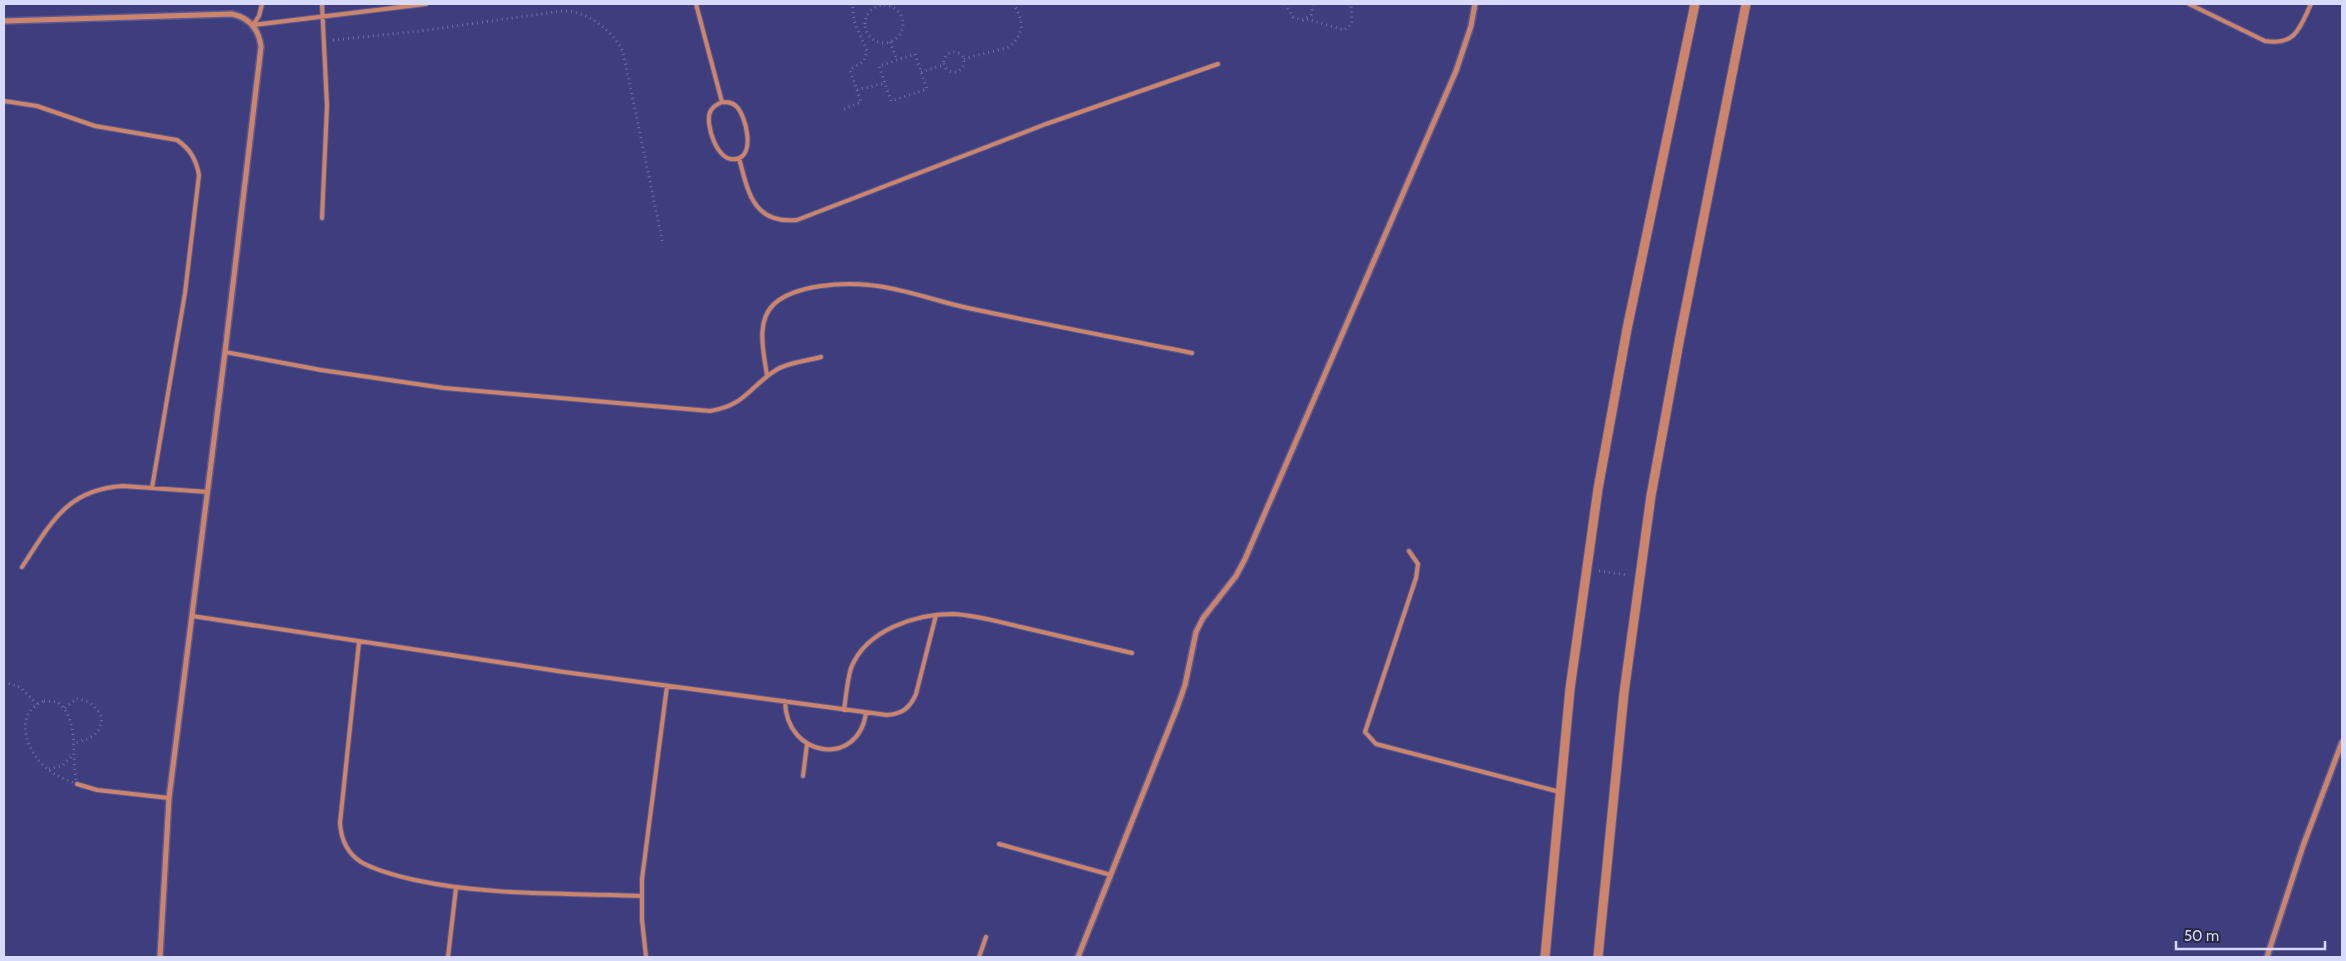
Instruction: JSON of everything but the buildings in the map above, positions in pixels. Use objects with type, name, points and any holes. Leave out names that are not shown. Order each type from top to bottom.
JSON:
[{"type":"street","points":[[1078,957],[1177,708],[1185,685],[1196,632],[1203,618],[1236,576],[1248,550],[1456,71],[1469,34],[1475,4]]},
{"type":"street","points":[[1545,957],[1570,689],[1586,569],[1617,382],[1695,4]]},
{"type":"street","points":[[1599,955],[1624,694],[1639,576],[1664,416],[1746,4]]},
{"type":"street","points":[[4,21],[232,14],[247,20],[253,25],[261,47],[208,492],[169,798],[160,957]]},
{"type":"street","points":[[2267,957],[2303,846],[2342,742]]},
{"type":"lane","points":[[253,25],[259,16],[262,4]]},
{"type":"lane","points":[[322,4],[327,106],[322,218]]},
{"type":"lane","points":[[253,25],[426,4]]},
{"type":"lane","points":[[696,4],[722,102]]},
{"type":"lane","points":[[2189,4],[2265,41],[2273,42],[2290,38],[2298,33],[2312,4]]},
{"type":"lane","points":[[739,158],[749,196],[754,204],[769,216],[787,221],[797,220],[1046,124],[1218,64]]},
{"type":"lane","points":[[4,101],[37,106],[95,126],[177,140],[186,146],[197,165],[199,176],[185,293],[152,488]]},
{"type":"lane","points":[[722,102],[732,103],[740,110],[749,144],[744,155],[734,160],[723,157],[717,149],[709,118],[712,108],[722,102]]},
{"type":"lane","points":[[767,376],[763,326],[769,310],[782,299],[798,292],[833,284],[887,287],[966,308],[1192,352]]},
{"type":"lane","points":[[225,352],[321,370],[444,388],[710,411],[731,406],[749,394],[767,376],[778,369],[821,357]]},
{"type":"lane","points":[[22,567],[56,516],[79,497],[110,486],[208,492]]},
{"type":"lane","points":[[1409,552],[1418,564],[1416,578],[1365,732],[1376,744],[1560,792]]},
{"type":"lane","points":[[192,616],[667,686],[866,713],[896,714],[905,710],[912,703],[916,694],[936,615]]},
{"type":"lane","points":[[844,710],[851,669],[871,641],[885,631],[901,624],[936,615],[973,616],[1132,653]]},
{"type":"lane","points":[[359,642],[340,823],[343,839],[352,855],[369,866],[398,876],[456,888],[642,896]]},
{"type":"lane","points":[[646,957],[642,896],[644,863],[667,686]]},
{"type":"lane","points":[[785,702],[787,721],[792,730],[807,744],[819,748],[833,749],[843,747],[852,741],[860,733],[866,713]]},
{"type":"lane","points":[[803,776],[807,744]]},
{"type":"lane","points":[[77,784],[97,790],[169,798]]},
{"type":"lane","points":[[999,844],[1110,875]]},
{"type":"lane","points":[[448,957],[456,888]]},
{"type":"lane","points":[[980,957],[986,937]]},
{"type":"path","points":[[844,109],[861,102],[850,70],[864,62],[867,51],[857,29],[852,4]]},
{"type":"path","points":[[964,59],[1009,47],[1014,43],[1022,27],[1020,14],[1013,4]]},
{"type":"path","points":[[1285,4],[1293,17],[1302,20],[1307,19],[1344,30],[1352,24],[1351,4]]},
{"type":"path","points":[[1307,19],[1311,15],[1313,4]]},
{"type":"path","points":[[889,5],[900,13],[903,19],[901,33],[890,42],[877,41],[867,31],[866,18],[875,7],[889,5]]},
{"type":"path","points":[[325,40],[420,31],[562,11],[583,14],[615,37],[623,52],[663,244]]},
{"type":"path","points":[[890,42],[897,60]]},
{"type":"path","points":[[958,52],[964,59],[964,64],[959,71],[950,72],[944,65],[945,56],[948,53],[958,52]]},
{"type":"path","points":[[915,54],[921,72],[927,89],[891,101],[879,66],[915,54]]},
{"type":"path","points":[[921,72],[944,65]]},
{"type":"path","points":[[857,90],[885,83]]},
{"type":"path","points":[[1586,569],[1639,576]]},
{"type":"path","points":[[4,682],[20,687],[37,704]]},
{"type":"path","points":[[65,708],[76,699],[86,700],[92,704],[101,719],[97,734],[73,744]]},
{"type":"path","points":[[51,701],[58,702],[65,708],[72,724],[73,755],[77,784],[55,775],[34,755],[25,732],[26,715],[37,704],[51,701]]},
{"type":"path","points":[[47,769],[62,766],[73,755]]}]
